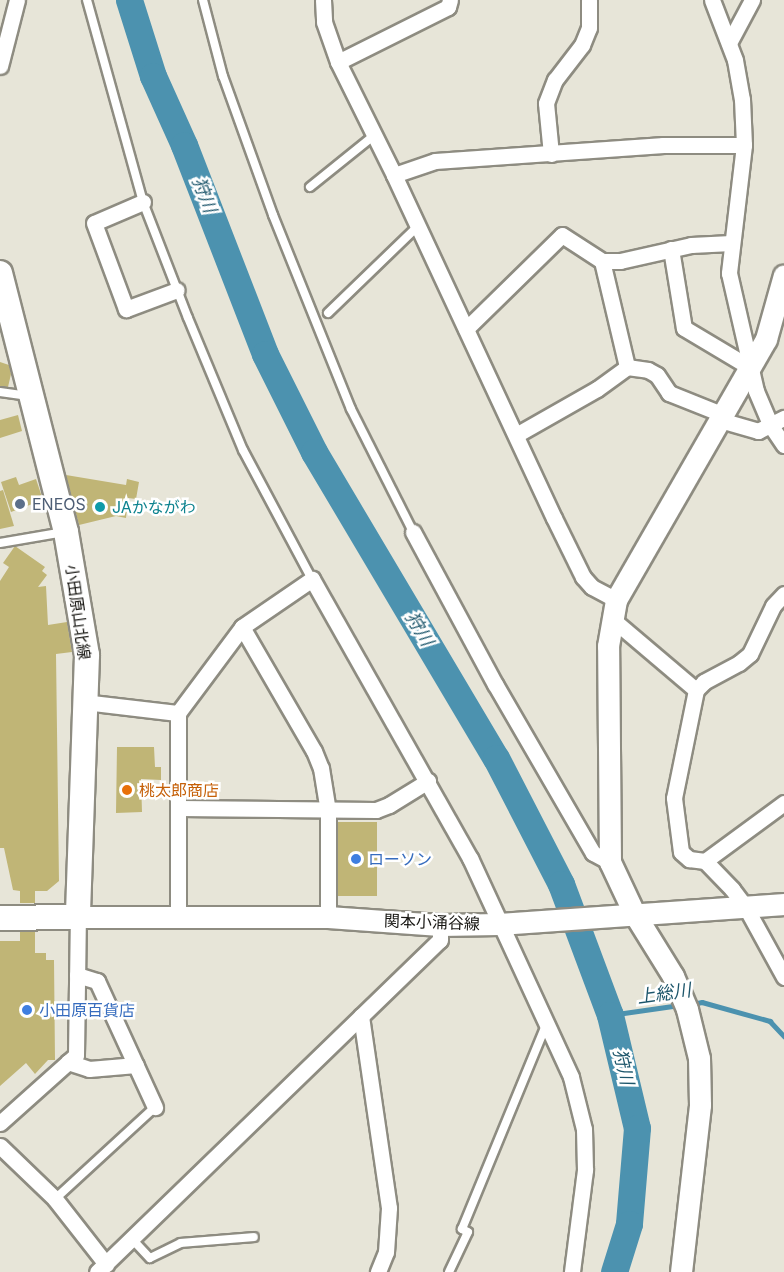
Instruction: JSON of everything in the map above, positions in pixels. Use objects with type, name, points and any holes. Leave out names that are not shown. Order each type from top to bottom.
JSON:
[{"type":"main road","name":"小田原山北線","points":[[0,273],[66,532],[87,655],[78,916]]},
{"type":"main road","points":[[0,918],[78,916]]},
{"type":"street","points":[[0,66],[17,0]]},
{"type":"street","points":[[323,0],[324,22],[338,62],[372,137],[394,175],[583,577],[696,690]]},
{"type":"street","points":[[338,62],[448,7],[450,0]]},
{"type":"street","points":[[551,154],[546,103],[555,80],[589,28],[589,0]]},
{"type":"street","points":[[712,0],[729,43],[742,99],[744,145],[729,273],[756,391],[778,422],[784,445]]},
{"type":"street","points":[[729,43],[752,0]]},
{"type":"street","points":[[394,175],[435,161],[663,145],[744,145]]},
{"type":"street","points":[[143,202],[94,223],[126,309],[177,290]]},
{"type":"street","points":[[466,329],[562,235],[602,261],[620,261],[691,245],[731,243]]},
{"type":"street","points":[[671,249],[684,328],[751,368]]},
{"type":"street","points":[[602,261],[627,367]]},
{"type":"street","points":[[681,1272],[700,1105],[699,1058],[687,1009],[673,976],[625,914],[610,862],[608,646],[613,609],[766,339],[784,275]]},
{"type":"street","points":[[516,435],[597,389],[627,367],[648,370],[657,375],[669,393],[758,431],[778,422]]},
{"type":"street","points":[[413,532],[495,684],[593,853],[610,862]]},
{"type":"street","points":[[178,916],[180,808],[178,713],[242,627],[312,579],[428,780],[470,858],[503,924],[571,1077],[584,1129],[585,1170],[572,1272]]},
{"type":"street","points":[[784,594],[773,606],[750,654],[740,663],[704,682],[696,690],[674,798],[681,852],[689,859],[705,861],[745,906],[765,948],[784,977]]},
{"type":"street","points":[[242,627],[314,751],[321,768],[328,811],[328,917]]},
{"type":"street","points":[[84,702],[178,713]]},
{"type":"street","points":[[180,808],[376,810],[389,805],[428,780]]},
{"type":"street","points":[[705,861],[784,803]]},
{"type":"street","name":"関本小涌谷線","points":[[78,916],[328,917],[440,925],[503,924],[784,904]]},
{"type":"street","points":[[0,1123],[76,1055],[78,916]]},
{"type":"street","points":[[0,1146],[55,1199],[102,1268],[440,940],[440,925]]},
{"type":"street","points":[[77,975],[97,981],[155,1107]]},
{"type":"street","points":[[361,1016],[389,1208],[386,1252],[378,1272]]},
{"type":"street","points":[[68,1062],[89,1069],[136,1065]]},
{"type":"lane","points":[[87,0],[143,202],[177,290],[243,450],[312,579]]},
{"type":"lane","points":[[203,0],[223,76],[277,225],[351,409],[413,532]]},
{"type":"lane","points":[[310,187],[372,137]]},
{"type":"lane","points":[[328,313],[418,226]]},
{"type":"lane","points":[[0,392],[31,395]]},
{"type":"lane","points":[[0,543],[66,532]]},
{"type":"lane","points":[[449,1272],[468,1232],[462,1229],[547,1022]]},
{"type":"lane","points":[[55,1199],[155,1107]]},
{"type":"lane","points":[[132,1239],[150,1258],[181,1244],[254,1237]]},
{"type":"building","points":[[0,362],[9,365],[11,374],[8,387],[0,386]]},
{"type":"building","points":[[18,415],[22,431],[0,438],[0,420]]},
{"type":"building","name":"JAかながわ","points":[[66,475],[126,485],[127,479],[139,482],[136,499],[128,498],[126,518],[116,516],[79,525]]},
{"type":"building","points":[[16,477],[19,485],[36,479],[43,500],[11,512],[1,482]]},
{"type":"building","points":[[3,490],[14,526],[0,529],[0,491]]},
{"type":"building","points":[[15,546],[45,567],[42,571],[47,575],[38,587],[46,586],[48,625],[67,622],[72,652],[56,654],[59,881],[47,891],[35,891],[35,903],[20,903],[20,891],[13,890],[4,848],[0,848],[0,581],[9,567],[3,563]]},
{"type":"building","points":[[117,747],[154,747],[155,767],[161,767],[161,780],[141,779],[142,812],[116,813]]},
{"type":"building","name":"ローソン","points":[[338,822],[377,822],[377,896],[338,896]]},
{"type":"building","name":"小田原百貨店","points":[[20,932],[35,932],[35,953],[46,953],[46,960],[54,960],[55,1060],[48,1060],[35,1074],[26,1063],[0,1086],[0,941],[20,941]]},
{"type":"waterway","name":"狩川","points":[[129,0],[153,76],[184,145],[265,354],[314,452],[496,758],[561,884],[610,1015],[637,1128],[629,1224],[614,1272]]},
{"type":"waterway","name":"上総川","points":[[691,1004],[702,1002],[770,1021],[784,1036]]},
{"type":"waterway","name":"上総川","points":[[610,1015],[679,1005]]},
{"type":"place","name":"ENEOS","points":[[20,504]]},
{"type":"place","name":"JAかながわ","points":[[100,507]]},
{"type":"place","name":"桃太郎商店","points":[[127,790]]},
{"type":"place","name":"ローソン","points":[[356,859]]},
{"type":"place","name":"小田原百貨店","points":[[27,1010]]}]
